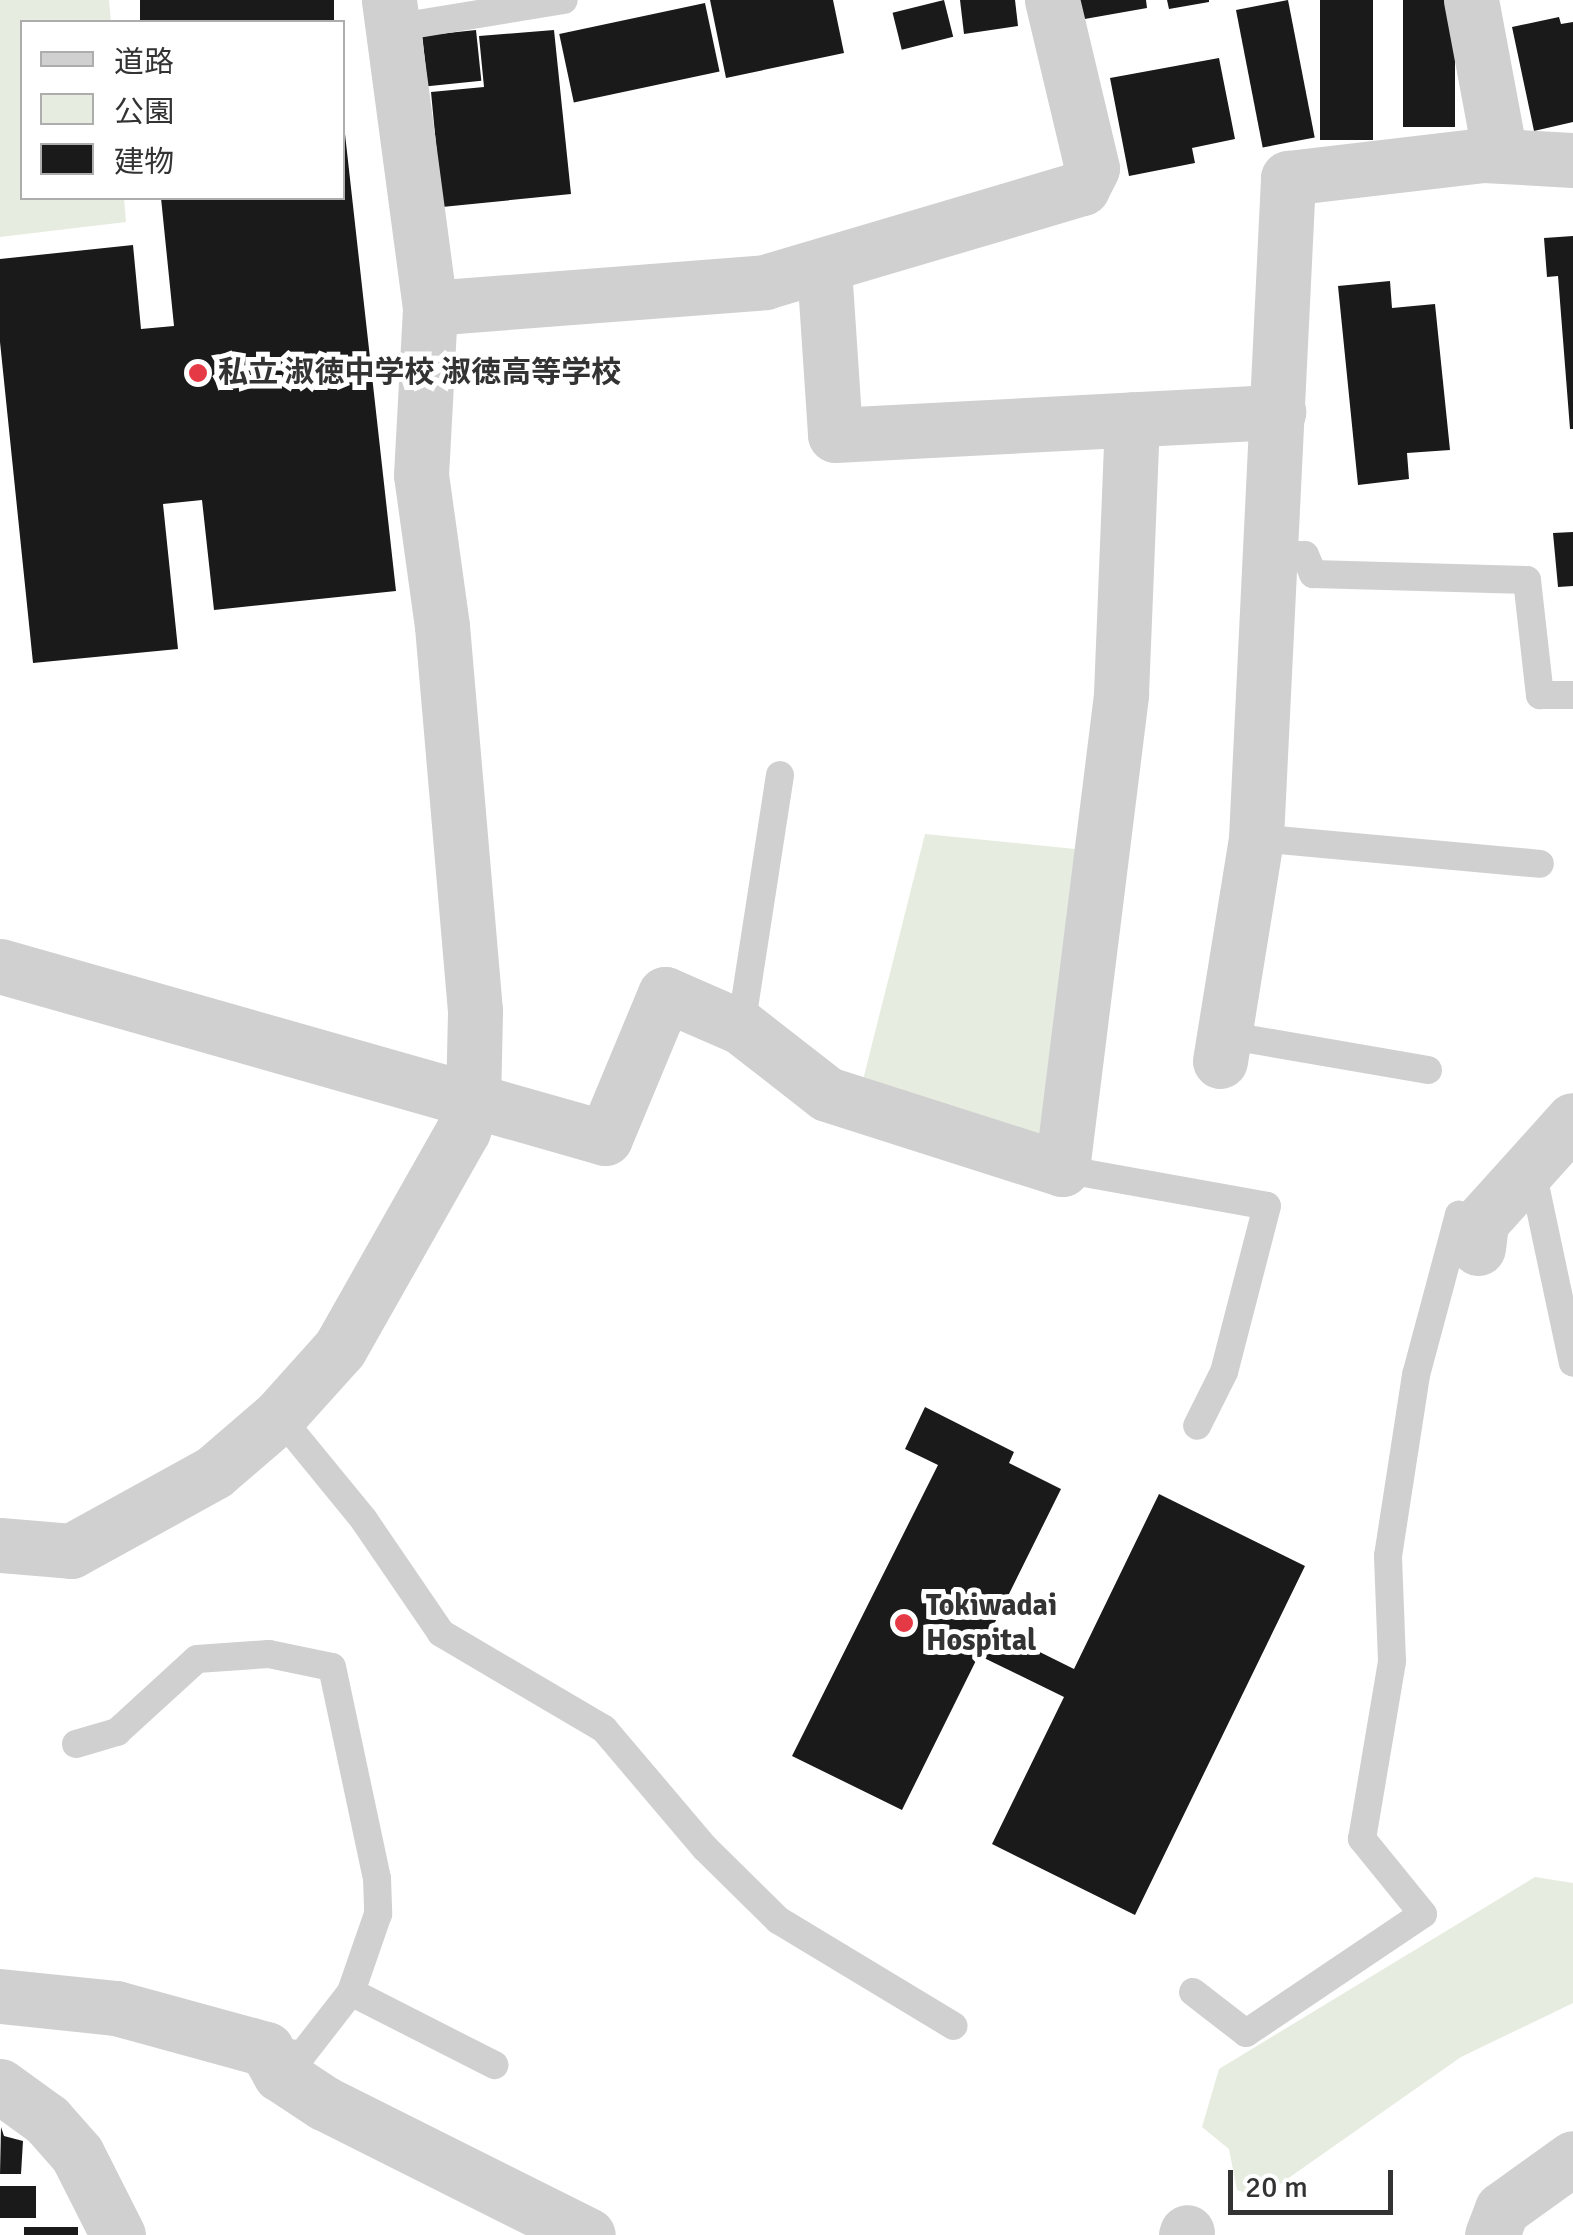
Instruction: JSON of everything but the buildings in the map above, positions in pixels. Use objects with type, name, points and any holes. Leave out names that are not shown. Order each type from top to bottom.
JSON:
[{"type":"street","points":[[430,308],[765,282],[824,268],[1082,188],[1092,168],[1052,0]]},
{"type":"street","points":[[1471,0],[1500,155]]},
{"type":"street","points":[[0,1546],[70,1552],[214,1472],[278,1416],[340,1348],[464,1131],[473,1101],[474,992],[442,626],[421,475],[430,308],[391,14]]},
{"type":"street","points":[[1222,1048],[1256,838],[1288,178],[1500,155],[1573,160]]},
{"type":"street","points":[[824,268],[835,436],[1278,412]]},
{"type":"street","points":[[0,966],[604,1138],[665,994],[741,1027],[827,1094],[922,1130],[1062,1169],[1121,694],[1132,419]]},
{"type":"street","points":[[1479,1235],[1531,1166],[1573,1120]]},
{"type":"street","points":[[0,1996],[116,2008],[266,2049],[280,2074],[324,2104],[588,2235]]},
{"type":"street","points":[[0,2086],[47,2120],[77,2154],[118,2235]]},
{"type":"street","points":[[1492,2235],[1502,2209],[1573,2158]]},
{"type":"lane","points":[[391,14],[564,0]]},
{"type":"lane","points":[[1270,554],[1305,555],[1313,574],[1527,580],[1540,695],[1573,695]]},
{"type":"lane","points":[[741,1027],[780,775]]},
{"type":"lane","points":[[1256,838],[1540,864]]},
{"type":"lane","points":[[1222,1048],[1428,1070]]},
{"type":"lane","points":[[1531,1166],[1573,1363]]},
{"type":"lane","points":[[1062,1169],[1268,1206],[1224,1372],[1198,1426]]},
{"type":"lane","points":[[1193,1992],[1246,2033],[1423,1914],[1362,1839],[1392,1661],[1388,1556],[1416,1375],[1458,1216],[1479,1235]]},
{"type":"lane","points":[[278,1416],[364,1520],[441,1633],[604,1729],[778,1920],[954,2026]]},
{"type":"lane","points":[[76,1744],[117,1732],[197,1659],[268,1654],[332,1668],[377,1878],[378,1914],[351,1992],[302,2055],[266,2049]]},
{"type":"lane","points":[[351,1992],[494,2066]]},
{"type":"green space","points":[[0,0],[109,0],[111,20],[20,20],[20,200],[124,200],[126,222],[0,237]]},
{"type":"green space","points":[[925,834],[1085,850],[1044,1135],[863,1080]]},
{"type":"green space","points":[[1535,1877],[1573,1883],[1573,2003],[1461,2057],[1260,2198],[1237,2190],[1229,2149],[1202,2127],[1219,2069]]},
{"type":"place","name":"私立 淑徳中学校 淑徳高等学校","points":[[198,373]]},
{"type":"place","name":"Tokiwadai Hospital","points":[[904,1623]]}]
